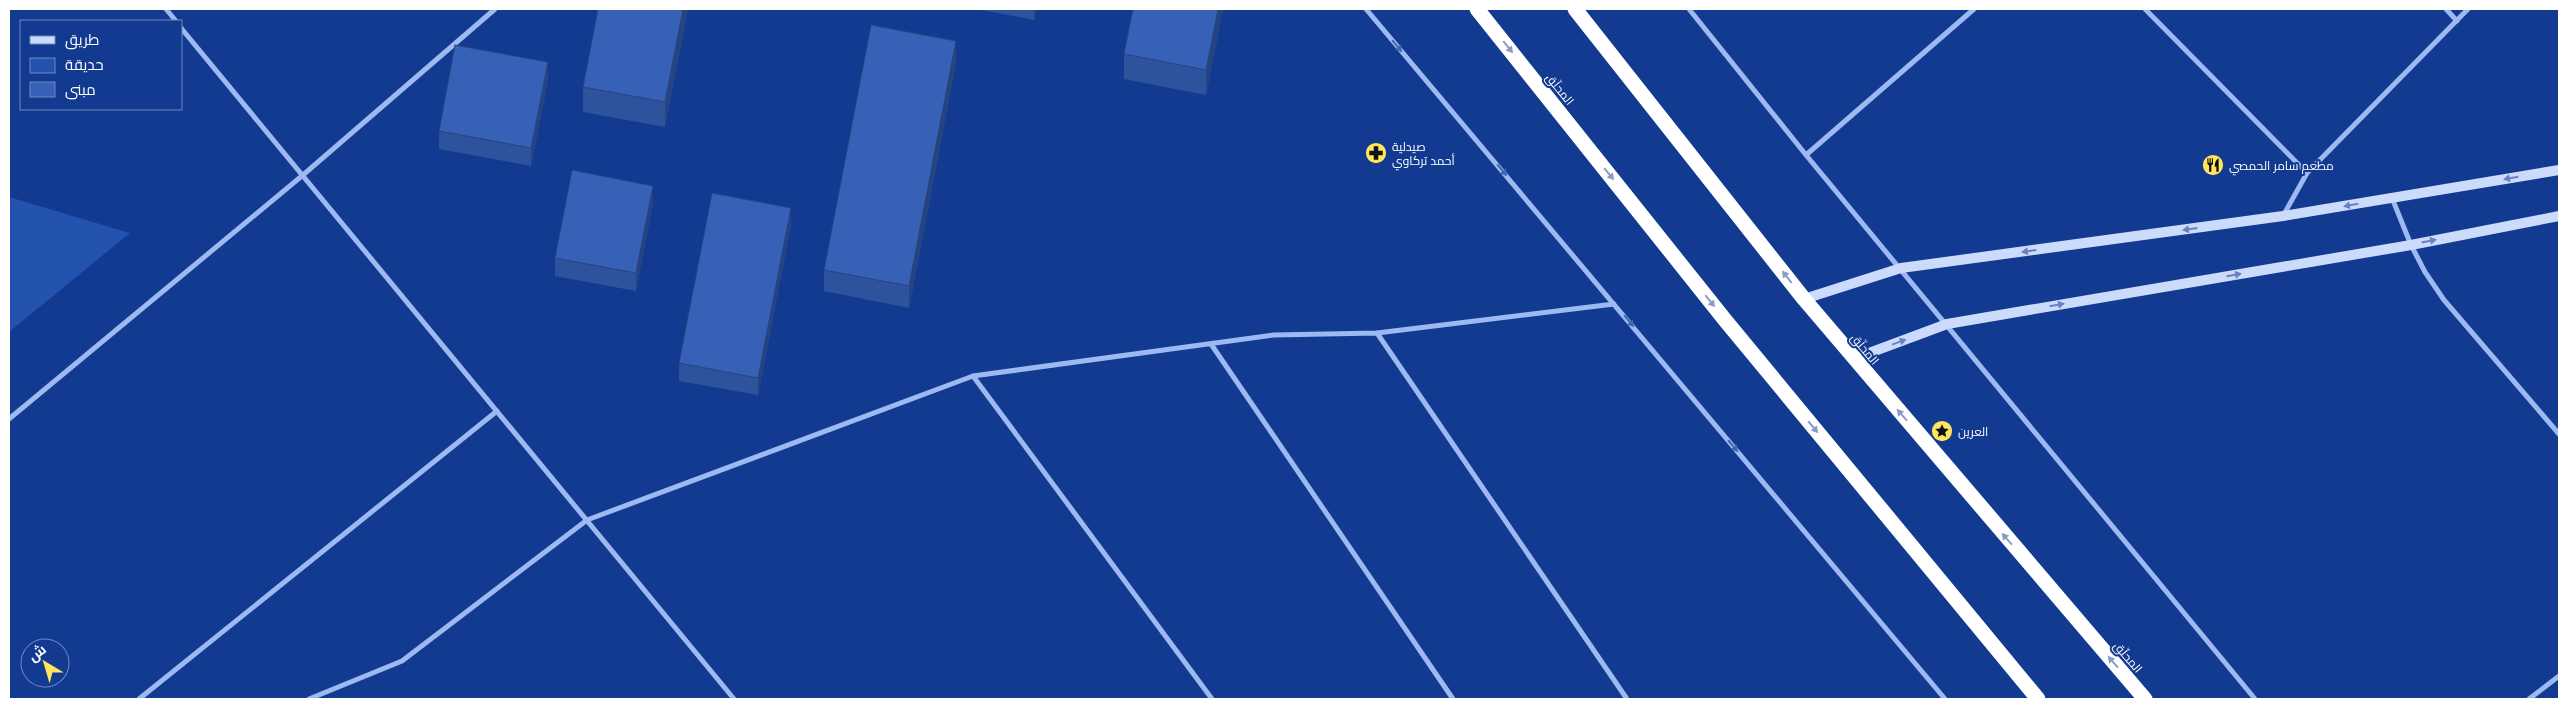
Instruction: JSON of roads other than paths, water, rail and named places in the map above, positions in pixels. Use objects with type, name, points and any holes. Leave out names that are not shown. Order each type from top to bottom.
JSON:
[{"type":"highway","name":"المحلّق","points":[[1477,9],[1725,320],[2038,699]]},
{"type":"highway","name":"المحلّق","points":[[1575,9],[1853,359],[2145,699]]},
{"type":"main road","points":[[1804,299],[1901,268],[2283,216],[2559,170]]},
{"type":"main road","points":[[1853,359],[1947,324],[2411,245],[2559,216]]},
{"type":"street","points":[[166,9],[175,20]]},
{"type":"street","points":[[9,419],[303,175],[495,9]]},
{"type":"street","points":[[1366,9],[1945,699]]},
{"type":"street","points":[[1689,9],[1806,155],[2255,699]]},
{"type":"street","points":[[1806,155],[1974,9]]},
{"type":"street","points":[[2145,9],[2307,173]]},
{"type":"street","points":[[2446,9],[2457,21]]},
{"type":"street","points":[[2283,216],[2307,173],[2468,9]]},
{"type":"street","points":[[182,29],[734,699]]},
{"type":"street","points":[[2392,198],[2411,245],[2425,272],[2444,300],[2559,434]]},
{"type":"street","points":[[309,699],[402,661],[587,520],[973,376],[1274,335],[1378,333],[1614,304]]},
{"type":"street","points":[[1378,333],[1627,699]]},
{"type":"street","points":[[1211,344],[1453,699]]},
{"type":"street","points":[[973,376],[1212,699]]},
{"type":"street","points":[[139,699],[497,411]]},
{"type":"street","points":[[2530,699],[2559,676]]},
{"type":"place","name":"صيدلية أحمد تركاوي","points":[[1376,153]]},
{"type":"place","name":"مطعم سامر الحمصي","points":[[2213,165]]},
{"type":"place","name":"العرين","points":[[1942,431]]}]
